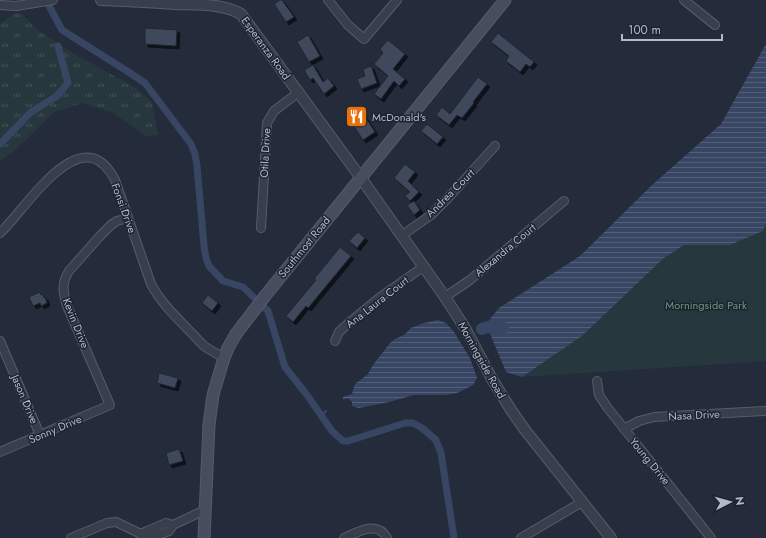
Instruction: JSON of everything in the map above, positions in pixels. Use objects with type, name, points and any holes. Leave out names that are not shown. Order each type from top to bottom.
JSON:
[{"type":"main road","name":"Southmost Road","points":[[204,538],[210,410],[213,394],[224,358],[236,334],[253,310],[505,0]]},
{"type":"street","points":[[0,12],[4,5],[28,5],[53,0]]},
{"type":"street","name":"Esperanza Road","points":[[101,0],[202,5],[230,4],[241,14],[361,178]]},
{"type":"street","points":[[328,0],[348,25],[364,39],[397,0]]},
{"type":"street","points":[[684,0],[715,25]]},
{"type":"street","name":"Otila Drive","points":[[260,228],[267,123],[274,110],[299,92]]},
{"type":"street","name":"Andrea Court","points":[[401,236],[431,215],[466,180],[495,146]]},
{"type":"street","name":"Fonsi Drive","points":[[0,233],[55,172],[72,160],[90,157],[98,160],[111,172],[115,180],[151,284],[156,294],[207,348],[224,358]]},
{"type":"street","name":"Morningside Road","points":[[361,178],[445,297],[465,328],[492,379],[511,410],[610,538]]},
{"type":"street","name":"Alexandra Court","points":[[445,297],[470,280],[564,201]]},
{"type":"street","name":"Kevin Drive","points":[[110,405],[67,306],[63,291],[63,284],[69,271],[100,236],[117,221],[128,218]]},
{"type":"street","name":"Ana Laura Court","points":[[335,341],[339,332],[351,321],[379,298],[424,267]]},
{"type":"street","name":"Jason Drive","points":[[0,341],[40,435]]},
{"type":"street","name":"Young Drive","points":[[597,381],[599,394],[607,407],[711,538]]},
{"type":"street","name":"Sonny Drive","points":[[0,452],[110,405]]},
{"type":"street","name":"Nasa Drive","points":[[624,429],[639,421],[654,417],[766,411]]},
{"type":"street","points":[[521,538],[582,502]]},
{"type":"street","points":[[150,538],[169,531],[173,525],[205,510]]},
{"type":"street","points":[[71,538],[107,523],[116,522],[143,536],[166,523],[173,525]]},
{"type":"street","points":[[157,527],[160,535]]},
{"type":"street","points":[[344,538],[370,528],[375,528],[385,533],[387,538]]},
{"type":"green space","points":[[15,13],[23,15],[37,29],[69,51],[136,88],[152,102],[158,135],[145,136],[114,113],[82,103],[54,112],[16,149],[0,161],[0,24]]},
{"type":"green space","name":"Morningside Park","points":[[766,223],[766,361],[522,377],[582,336],[664,258],[684,245],[730,245],[763,231]]},
{"type":"water","points":[[766,44],[766,223],[763,231],[730,245],[684,245],[664,258],[582,336],[522,377],[506,372],[486,324],[499,308],[580,256],[652,185],[721,124]]},
{"type":"water","points":[[438,320],[446,323],[454,332],[470,358],[477,378],[473,385],[457,393],[445,395],[414,395],[359,408],[352,406],[352,402],[348,398],[343,400],[343,397],[352,394],[355,384],[368,374],[390,343],[404,335],[411,328]]},
{"type":"building","points":[[282,0],[294,17],[286,22],[274,4]]},
{"type":"building","points":[[145,28],[177,30],[176,46],[145,44]]},
{"type":"building","points":[[498,33],[534,62],[530,67],[526,64],[520,72],[506,61],[509,56],[491,42]]},
{"type":"building","points":[[308,35],[320,56],[309,62],[297,42]]},
{"type":"building","points":[[388,40],[405,54],[393,69],[405,79],[399,86],[394,81],[381,99],[374,94],[388,76],[374,64],[383,53],[380,49]]},
{"type":"building","points":[[313,65],[323,82],[328,78],[334,86],[324,94],[313,78],[310,80],[304,70]]},
{"type":"building","points":[[371,66],[377,83],[361,89],[357,79],[365,76],[363,69]]},
{"type":"building","points":[[478,77],[487,84],[462,118],[457,115],[449,125],[436,115],[442,107],[450,114]]},
{"type":"building","points":[[358,106],[375,132],[363,140],[346,114]]},
{"type":"building","points":[[427,124],[443,137],[437,144],[421,131]]},
{"type":"building","points":[[405,164],[415,172],[408,181],[419,192],[410,201],[405,196],[410,192],[394,178]]},
{"type":"building","points":[[414,201],[420,210],[414,215],[407,205]]},
{"type":"building","points":[[358,232],[365,238],[357,248],[349,241]]},
{"type":"building","points":[[340,247],[351,256],[308,308],[306,306],[293,322],[286,316],[316,280],[314,279]]},
{"type":"building","points":[[40,292],[44,298],[45,297],[47,303],[41,306],[40,303],[33,306],[29,297]]},
{"type":"building","points":[[208,295],[218,303],[212,311],[202,303]]},
{"type":"building","points":[[159,373],[178,378],[175,388],[157,383]]},
{"type":"building","points":[[179,449],[183,461],[169,465],[166,453]]},
{"type":"waterway","points":[[46,0],[62,30],[145,83],[191,144],[195,154],[197,166],[204,246],[209,266],[223,281],[243,287],[268,311],[285,367],[332,431],[343,441],[348,441],[405,423],[413,423],[422,428],[436,440],[441,453],[454,538]]},
{"type":"waterway","points":[[0,144],[31,112],[57,96],[68,83],[58,46]]},
{"type":"waterway","points":[[482,329],[487,327],[503,328]]},
{"type":"waterway","points":[[321,416],[326,411]]},
{"type":"place","name":"McDonald's","points":[[356,117]]}]
